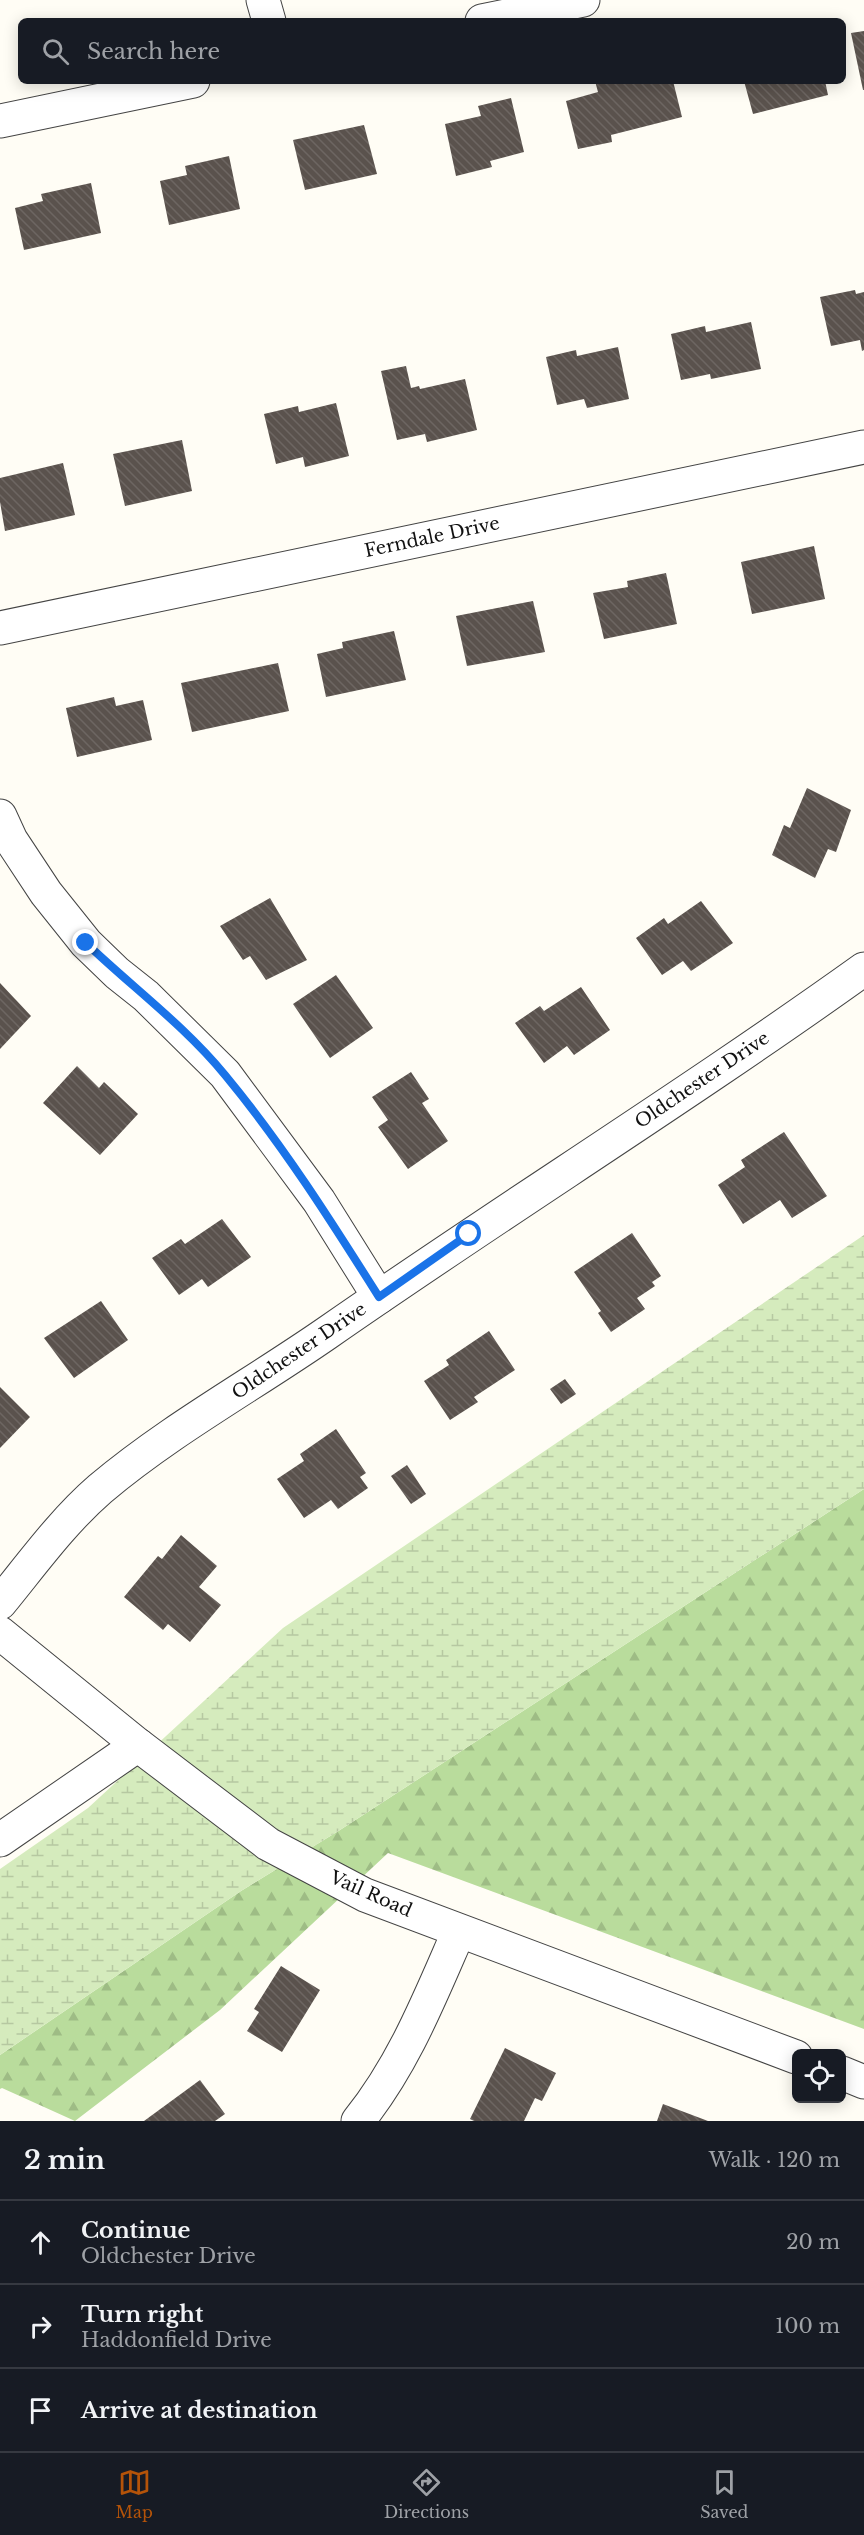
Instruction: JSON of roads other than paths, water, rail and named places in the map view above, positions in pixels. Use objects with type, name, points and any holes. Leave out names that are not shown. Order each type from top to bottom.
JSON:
[{"type":"street","points":[[263,0],[268,18]]},
{"type":"street","points":[[496,18],[583,0]]},
{"type":"street","points":[[0,121],[179,84]]},
{"type":"street","name":"Ferndale Drive","points":[[0,628],[864,447]]},
{"type":"street","points":[[0,816],[11,840],[46,893],[86,943],[117,973],[146,996],[225,1074],[319,1201],[379,1297]]},
{"type":"street","name":"Oldchester Drive","points":[[0,1602],[74,1514],[122,1471],[469,1234],[797,1017],[864,969]]},
{"type":"street","name":"Vail Road","points":[[0,1633],[138,1745],[268,1844],[364,1895],[792,2055]]},
{"type":"street","points":[[0,1840],[138,1745]]},
{"type":"street","points":[[358,2121],[372,2104],[411,2042],[459,1931]]},
{"type":"street","points":[[846,2075],[864,2082]]}]
